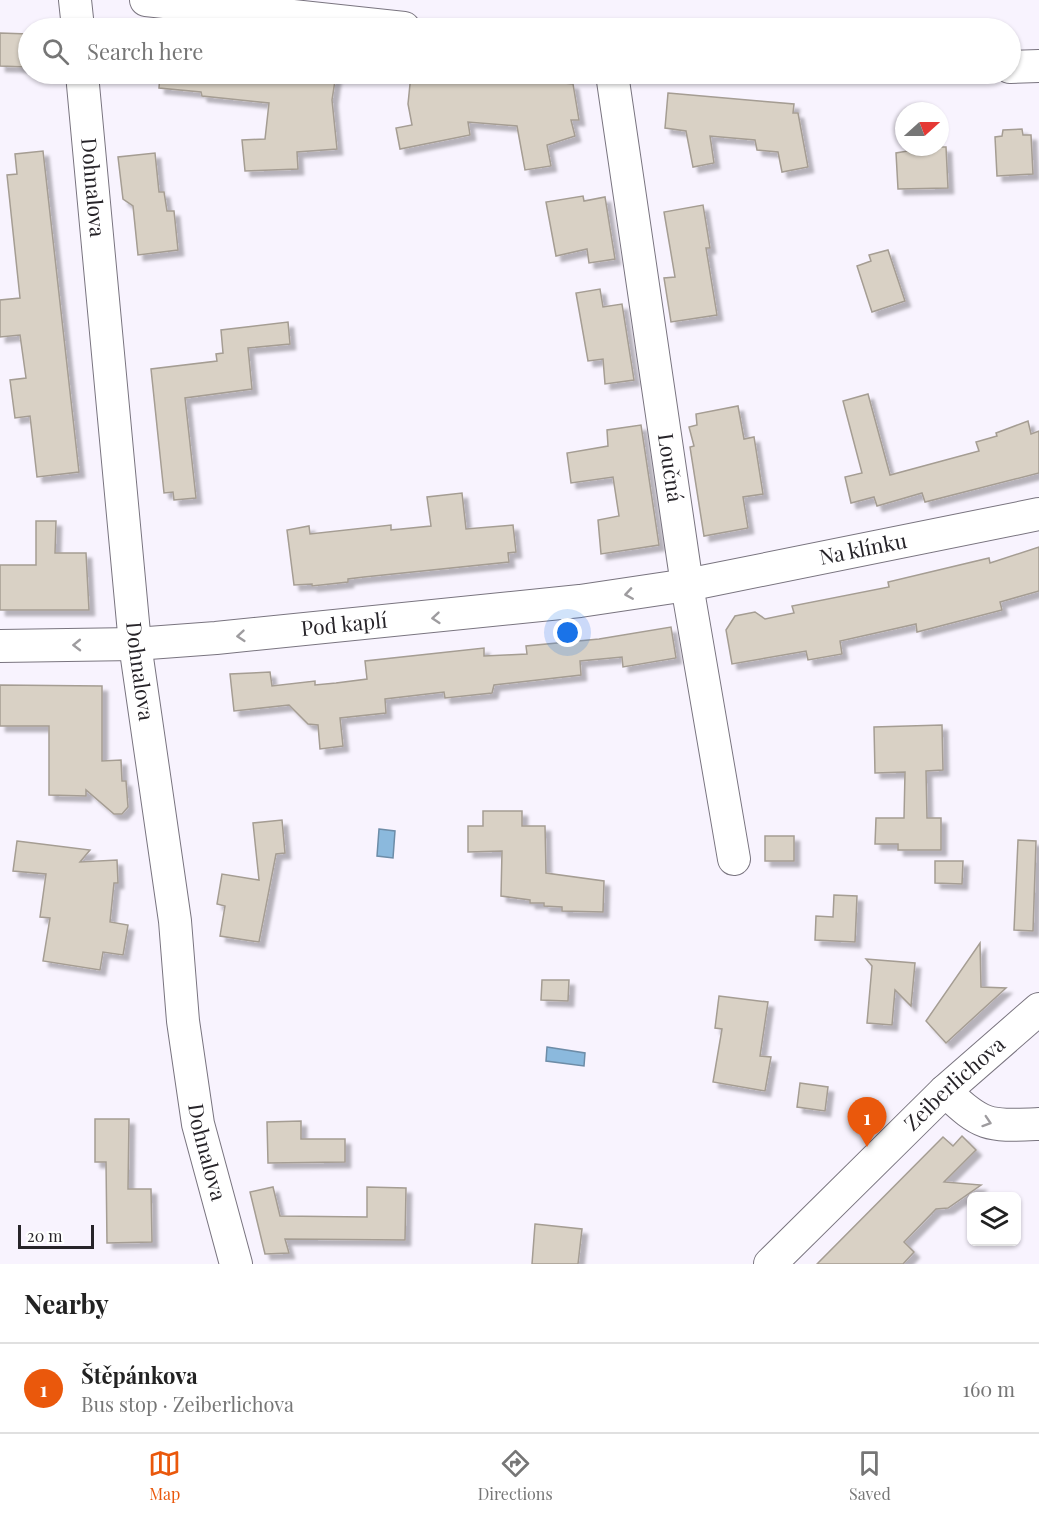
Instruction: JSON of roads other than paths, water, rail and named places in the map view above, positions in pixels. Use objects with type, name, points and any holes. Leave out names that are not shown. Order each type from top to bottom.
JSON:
[{"type":"street","points":[[75,0],[77,18]]},
{"type":"street","points":[[146,0],[312,18]]},
{"type":"street","points":[[1021,67],[1039,66]]},
{"type":"street","name":"Dohnalova","points":[[83,84],[135,644],[175,921],[183,1021],[198,1124],[236,1264]]},
{"type":"street","name":"Loučná","points":[[613,84],[687,585],[734,859]]},
{"type":"street","name":"Na klínku","points":[[687,585],[1039,513]]},
{"type":"street","name":"Pod kaplí","points":[[0,646],[135,644],[449,616],[687,585]]},
{"type":"street","name":"Zeiberlichova","points":[[770,1264],[945,1091],[1039,1009]]},
{"type":"street","points":[[945,1091],[973,1118],[998,1125],[1039,1124]]},
{"type":"water","points":[[379,829],[395,831],[393,858],[377,856]]},
{"type":"water","points":[[547,1047],[585,1053],[584,1066],[546,1061]]},
{"type":"place","name":"Štěpánkova","points":[[867,1147]]}]
